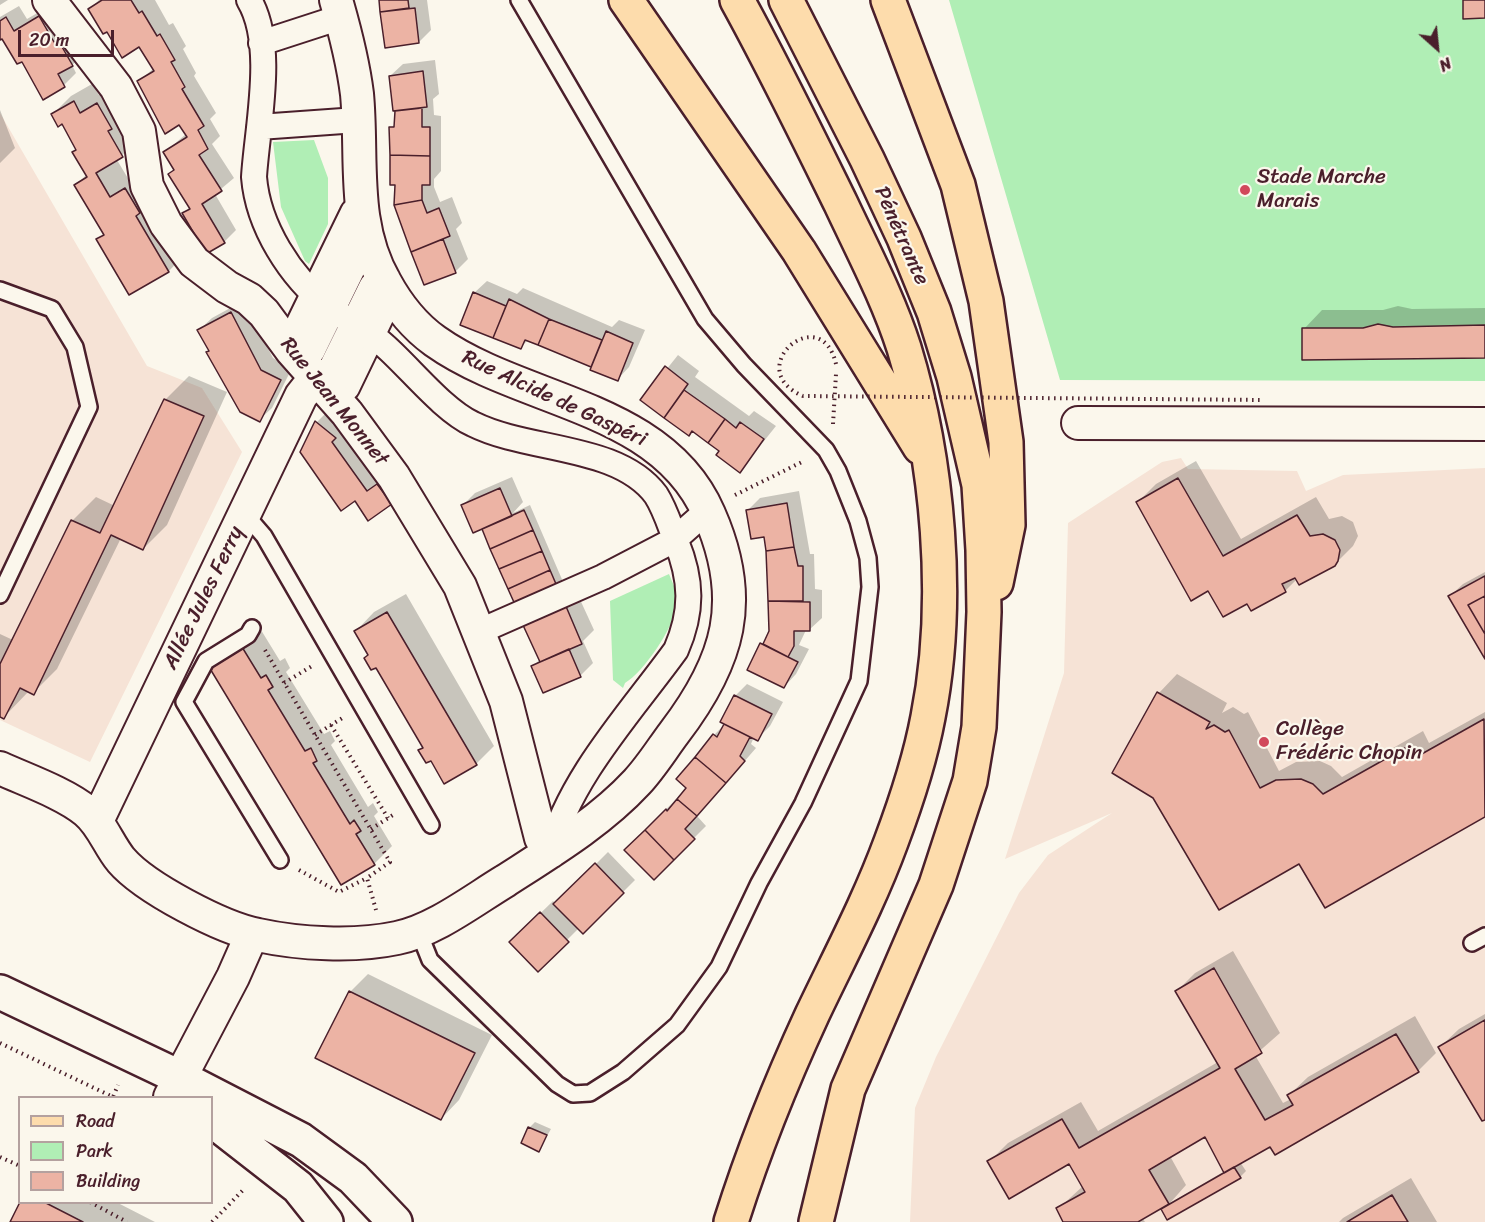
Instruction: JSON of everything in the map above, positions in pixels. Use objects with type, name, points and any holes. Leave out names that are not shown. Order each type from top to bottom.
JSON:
[{"type":"main road","points":[[626,0],[799,251],[884,392],[929,461]]},
{"type":"main road","name":"Pénétrante","points":[[731,1222],[747,1173],[811,1018],[874,884],[913,778],[929,715],[938,632],[938,546],[929,461],[921,416],[903,347],[877,280],[778,74],[736,0]]},
{"type":"main road","name":"Pénétrante","points":[[786,0],[867,159],[904,238],[934,312],[954,377],[979,485],[984,571],[981,655]]},
{"type":"main road","points":[[816,1222],[848,1089],[936,885],[967,791],[979,727],[981,655],[1008,525],[1006,442],[986,301],[958,185],[888,0]]},
{"type":"main road","points":[[0,992],[175,1091]]},
{"type":"main road","points":[[0,1010],[125,1071],[175,1091]]},
{"type":"main road","points":[[213,1106],[302,1140],[354,1178],[395,1222]]},
{"type":"main road","points":[[213,1121],[298,1187],[326,1222]]},
{"type":"street","name":"Rue Jean Monnet","points":[[50,0],[116,87],[139,131],[147,186],[166,224],[194,262],[227,287],[249,299],[264,313],[312,372],[400,487],[460,586],[506,701],[541,838],[550,852]]},
{"type":"street","points":[[249,0],[261,43],[255,196],[262,217],[283,255],[321,300],[364,329],[439,399],[469,423],[516,441],[606,459],[638,477],[657,496],[686,564],[690,585],[690,607],[686,629],[676,650],[575,788],[557,827],[550,852]]},
{"type":"street","points":[[261,43],[338,9]]},
{"type":"street","name":"Rue Alcide de Gaspéri","points":[[97,821],[117,855],[132,872],[150,886],[252,934],[298,942],[400,938],[444,918],[550,852],[604,812],[638,781],[708,684],[721,656],[730,606],[725,556],[708,510],[683,473],[664,453],[642,438],[608,420],[462,357],[433,340],[405,314],[389,289],[369,246],[362,210],[357,95],[338,9]]},
{"type":"street","points":[[259,127],[357,120]]},
{"type":"street","points":[[362,210],[353,212],[321,300],[309,349],[312,372],[333,373],[364,329],[375,288],[389,289]]},
{"type":"street","points":[[321,300],[356,253],[369,246]]},
{"type":"street","name":"Allée Jules Ferry","points":[[97,821],[312,372]]},
{"type":"street","points":[[1077,423],[1485,424]]},
{"type":"street","points":[[478,632],[603,576],[675,538],[708,510]]},
{"type":"street","points":[[0,768],[83,808],[97,821]]},
{"type":"street","points":[[175,1091],[252,934]]},
{"type":"lane","points":[[418,930],[430,960],[557,1083],[573,1094],[590,1093],[615,1078],[676,1025],[719,967],[759,882],[803,803],[859,681],[870,587],[868,558],[858,521],[838,471],[826,450],[744,365],[705,319],[519,0]]},
{"type":"lane","points":[[0,290],[52,309],[75,347],[89,407],[0,595]]},
{"type":"lane","points":[[245,514],[264,536],[431,825]]},
{"type":"lane","points":[[252,627],[248,635],[206,661],[184,702],[280,860]]},
{"type":"path","points":[[836,364],[829,346],[819,339],[808,337],[787,346],[781,355],[780,367],[785,384],[791,391],[803,396],[1263,400]]},
{"type":"path","points":[[252,627],[390,861],[367,878],[339,892],[280,860]]},
{"type":"path","points":[[284,683],[332,653]]},
{"type":"path","points":[[315,735],[362,705]]},
{"type":"path","points":[[331,725],[388,818]]},
{"type":"path","points":[[371,829],[417,801]]},
{"type":"path","points":[[367,878],[385,939]]},
{"type":"path","points":[[0,1043],[110,1096]]},
{"type":"path","points":[[112,1096],[125,1071]]},
{"type":"path","points":[[0,1157],[18,1166]]},
{"type":"path","points":[[212,1222],[250,1183]]},
{"type":"path","points":[[92,1204],[127,1222]]},
{"type":"shaded area","points":[[0,113],[147,366],[202,388],[242,452],[90,762],[0,720]]},
{"type":"shaded area","points":[[1181,458],[1188,469],[1297,471],[1306,491],[1343,475],[1485,468],[1485,1222],[910,1222],[915,1108],[936,1057],[1019,893],[1048,855],[1112,813],[1005,859],[1064,673],[1068,523],[1162,462]]},
{"type":"green space","name":"Stade Marche Marais","points":[[949,0],[1485,0],[1485,381],[1060,380]]},
{"type":"green space","points":[[314,140],[328,178],[328,224],[309,264],[305,261],[281,207],[273,142]]},
{"type":"green space","points":[[669,574],[677,598],[677,606],[670,626],[649,660],[625,683],[623,688],[613,680],[610,601]]},
{"type":"building","points":[[102,0],[131,0],[139,13],[142,11],[157,36],[160,34],[175,60],[171,62],[185,87],[182,89],[204,126],[198,130],[208,149],[199,155],[222,191],[202,204],[225,243],[206,254],[182,213],[190,209],[168,174],[174,170],[163,152],[187,137],[179,125],[165,134],[137,81],[154,71],[139,47],[122,58],[107,32],[103,34],[88,9]]},
{"type":"building","points":[[379,0],[408,0],[409,8],[380,12]]},
{"type":"building","points":[[1463,0],[1485,0],[1485,18],[1463,19]]},
{"type":"building","points":[[415,8],[419,43],[385,48],[380,12]]},
{"type":"building","points":[[39,16],[54,42],[58,40],[73,66],[58,74],[65,87],[43,100],[22,62],[17,64],[2,39],[0,40],[0,21],[6,17],[14,31]]},
{"type":"building","points":[[423,71],[427,107],[393,111],[389,76]]},
{"type":"building","points":[[74,101],[80,113],[97,103],[112,129],[108,131],[123,157],[96,173],[110,197],[125,188],[140,213],[136,216],[169,272],[129,295],[96,239],[104,235],[74,185],[87,177],[72,152],[76,150],[62,124],[58,127],[51,114]]},
{"type":"building","points":[[422,108],[422,127],[430,127],[430,156],[390,155],[389,127],[394,127],[395,111]]},
{"type":"building","points":[[390,155],[430,156],[430,185],[422,185],[422,200],[394,205],[395,185],[390,185]]},
{"type":"building","points":[[422,200],[427,213],[439,208],[450,236],[411,252],[394,205]]},
{"type":"building","points":[[443,239],[456,273],[424,285],[411,252]]},
{"type":"building","points":[[473,292],[506,306],[493,338],[460,325]]},
{"type":"building","points":[[509,299],[549,319],[538,345],[525,340],[521,349],[493,338]]},
{"type":"building","points":[[231,312],[261,370],[281,380],[260,422],[240,412],[206,352],[209,351],[197,330]]},
{"type":"building","points":[[549,319],[602,340],[591,367],[538,345]]},
{"type":"building","points":[[1378,324],[1393,327],[1485,325],[1485,358],[1302,360],[1302,328],[1363,328]]},
{"type":"building","points":[[606,331],[633,343],[618,381],[590,370]]},
{"type":"building","points":[[665,366],[688,384],[664,418],[640,400]]},
{"type":"building","points":[[684,390],[725,419],[708,443],[692,431],[689,436],[664,418]]},
{"type":"building","points":[[164,399],[204,416],[143,550],[111,535],[34,695],[20,688],[4,719],[0,717],[0,664],[71,520],[100,533]]},
{"type":"building","points":[[725,419],[736,428],[740,422],[764,439],[740,473],[716,455],[719,451],[708,443]]},
{"type":"building","points":[[315,421],[336,438],[332,442],[367,491],[377,484],[392,504],[368,521],[355,501],[341,511],[300,452]]},
{"type":"building","points":[[1178,478],[1223,556],[1297,515],[1310,536],[1323,534],[1335,540],[1340,550],[1338,561],[1335,566],[1299,585],[1295,578],[1282,584],[1286,592],[1251,611],[1247,604],[1223,617],[1208,591],[1191,601],[1136,502]]},
{"type":"building","points":[[500,488],[512,516],[473,533],[461,505]]},
{"type":"building","points":[[787,503],[794,547],[766,551],[764,537],[751,539],[746,510]]},
{"type":"building","points":[[524,510],[533,530],[490,549],[482,529]]},
{"type":"building","points":[[533,530],[542,551],[499,569],[490,549]]},
{"type":"building","points":[[794,547],[798,566],[803,566],[803,601],[768,601],[766,551]]},
{"type":"building","points":[[542,551],[550,570],[508,589],[499,569]]},
{"type":"building","points":[[550,570],[559,591],[517,609],[508,589]]},
{"type":"building","points":[[1485,576],[1485,596],[1468,605],[1485,634],[1485,659],[1448,596]]},
{"type":"building","points":[[1485,596],[1485,634],[1468,605]]},
{"type":"building","points":[[768,601],[810,602],[810,631],[794,631],[794,646],[788,657],[763,644],[769,631]]},
{"type":"building","points":[[565,604],[582,644],[540,662],[522,623]]},
{"type":"building","points":[[387,612],[477,765],[444,784],[431,761],[426,763],[418,750],[423,748],[376,668],[371,670],[364,658],[368,655],[354,631]]},
{"type":"building","points":[[760,643],[798,662],[784,688],[747,670]]},
{"type":"building","points":[[242,647],[261,678],[266,675],[273,687],[268,690],[305,751],[311,748],[317,761],[313,763],[350,824],[354,820],[361,831],[356,834],[375,865],[341,885],[209,667]]},
{"type":"building","points":[[569,649],[581,677],[543,693],[531,666]]},
{"type":"building","points":[[1157,692],[1210,722],[1206,729],[1214,725],[1225,732],[1229,730],[1260,788],[1276,780],[1301,779],[1313,784],[1323,794],[1405,748],[1411,760],[1484,719],[1485,817],[1325,908],[1299,864],[1219,910],[1153,798],[1112,773]]},
{"type":"building","points":[[734,695],[772,714],[758,741],[720,722]]},
{"type":"building","points":[[724,724],[750,737],[740,756],[745,761],[726,783],[695,757],[713,734],[717,737]]},
{"type":"building","points":[[695,757],[726,783],[697,816],[677,799],[686,788],[676,779]]},
{"type":"building","points":[[677,799],[697,816],[685,829],[695,839],[674,860],[645,830]]},
{"type":"building","points":[[645,830],[674,860],[654,880],[624,850]]},
{"type":"building","points":[[595,863],[624,893],[583,934],[553,904]]},
{"type":"building","points":[[540,912],[569,942],[538,972],[509,942]]},
{"type":"building","points":[[1214,968],[1262,1053],[1235,1069],[1265,1120],[1293,1105],[1287,1095],[1396,1034],[1419,1072],[1275,1155],[1270,1147],[1224,1173],[1205,1137],[1149,1170],[1169,1204],[1138,1222],[1063,1222],[1056,1208],[1085,1192],[1069,1164],[1009,1199],[987,1161],[1062,1119],[1079,1148],[1220,1068],[1175,991]]},
{"type":"building","points":[[349,991],[475,1053],[441,1120],[315,1058]]},
{"type":"building","points":[[1485,1020],[1485,1120],[1482,1121],[1438,1047]]},
{"type":"building","points":[[528,1127],[547,1135],[539,1152],[521,1143]]},
{"type":"building","points":[[1234,1167],[1241,1178],[1167,1220],[1161,1209]]},
{"type":"building","points":[[1392,1195],[1408,1222],[1347,1222]]},
{"type":"building","points":[[19,1204],[48,1204],[83,1222],[10,1222]]},
{"type":"place","name":"Stade Marche Marais","points":[[1245,190]]},
{"type":"place","name":"Collège Frédéric Chopin","points":[[1264,742]]}]
